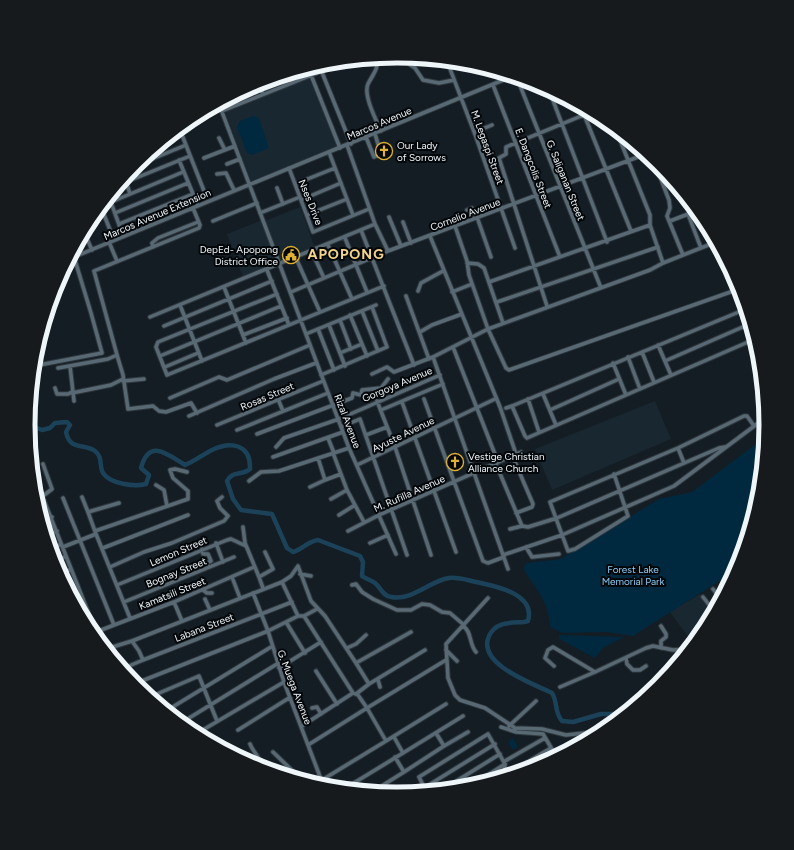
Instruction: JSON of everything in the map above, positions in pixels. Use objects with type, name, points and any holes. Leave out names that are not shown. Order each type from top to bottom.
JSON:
[{"type":"street","points":[[408,63],[415,68],[423,80],[439,83],[454,80]]},
{"type":"street","points":[[377,64],[377,69],[368,84],[367,93],[381,131]]},
{"type":"street","name":"M. Legaspi Street","points":[[449,67],[475,132],[515,248]]},
{"type":"street","points":[[250,184],[222,111],[322,71],[349,145],[369,208],[388,251]]},
{"type":"street","points":[[311,75],[340,148]]},
{"type":"street","name":"Marcos Avenue","points":[[250,184],[349,145],[505,80]]},
{"type":"street","name":"E. Dangcolis Street","points":[[493,85],[560,257]]},
{"type":"street","name":"G. Saliganan Street","points":[[520,85],[601,288]]},
{"type":"street","points":[[261,90],[263,94]]},
{"type":"street","points":[[552,98],[607,242]]},
{"type":"street","points":[[547,306],[533,267],[500,158],[506,154],[506,147],[584,115],[631,231]]},
{"type":"street","points":[[475,132],[492,125]]},
{"type":"street","points":[[366,137],[374,157],[381,154],[375,134]]},
{"type":"street","points":[[180,136],[182,135],[206,196]]},
{"type":"street","points":[[219,138],[225,150]]},
{"type":"street","points":[[620,140],[650,215],[650,225],[663,263]]},
{"type":"street","points":[[153,158],[186,145]]},
{"type":"street","points":[[204,158],[236,146]]},
{"type":"street","points":[[329,152],[353,215]]},
{"type":"street","points":[[134,177],[190,156]]},
{"type":"street","name":"Cornelio Avenue","points":[[291,292],[356,266],[388,251],[640,157]]},
{"type":"street","points":[[227,164],[240,159]]},
{"type":"street","points":[[179,160],[198,206]]},
{"type":"street","name":"Nses Drive","points":[[289,168],[313,232],[369,208]]},
{"type":"street","points":[[295,184],[335,168]]},
{"type":"street","points":[[113,201],[184,172]]},
{"type":"street","points":[[217,174],[226,173],[234,190]]},
{"type":"street","points":[[660,176],[669,200],[670,208],[667,214],[683,255]]},
{"type":"street","points":[[115,213],[188,183]]},
{"type":"street","points":[[260,213],[341,183]]},
{"type":"street","points":[[127,184],[130,194]]},
{"type":"street","name":"Marcos Avenue Extension","points":[[77,256],[250,184]]},
{"type":"street","name":"Rizal Avenue","points":[[250,184],[279,265],[291,292],[300,320],[349,448],[396,554]]},
{"type":"street","points":[[277,188],[283,204]]},
{"type":"street","points":[[119,224],[193,194]]},
{"type":"street","points":[[307,215],[347,199]]},
{"type":"street","points":[[111,203],[121,230]]},
{"type":"street","points":[[213,220],[256,203]]},
{"type":"street","points":[[193,208],[200,226],[199,228],[117,261],[94,272],[117,355],[128,410],[153,406],[159,411],[168,412],[191,403],[197,413]]},
{"type":"street","points":[[467,210],[472,208],[491,257]]},
{"type":"street","points":[[104,214],[112,235]]},
{"type":"street","points":[[670,221],[688,214],[701,248]]},
{"type":"street","points":[[389,217],[401,246]]},
{"type":"street","points":[[403,222],[411,243]]},
{"type":"street","points":[[150,317],[312,252],[375,224]]},
{"type":"street","points":[[489,282],[607,242],[631,231],[650,225]]},
{"type":"street","points":[[455,226],[472,284],[488,329],[506,368],[510,370],[733,291]]},
{"type":"street","points":[[361,230],[414,365]]},
{"type":"street","points":[[430,236],[443,271],[472,338],[533,504],[530,508],[516,513]]},
{"type":"street","points":[[87,238],[92,250]]},
{"type":"street","points":[[345,238],[367,292]]},
{"type":"street","points":[[109,242],[117,261]]},
{"type":"street","points":[[372,374],[387,367],[394,372],[414,365],[488,329],[547,306],[650,270],[663,263],[711,244]]},
{"type":"street","points":[[328,245],[352,298]]},
{"type":"street","points":[[497,302],[658,247]]},
{"type":"street","points":[[312,252],[324,278]]},
{"type":"street","points":[[296,258],[320,312]]},
{"type":"street","points":[[40,365],[102,353],[92,313],[74,262]]},
{"type":"street","points":[[467,263],[482,266],[497,302],[503,323]]},
{"type":"street","points":[[267,270],[289,325]]},
{"type":"street","points":[[418,291],[421,282],[443,271]]},
{"type":"street","points":[[164,326],[272,281]]},
{"type":"street","points":[[452,292],[472,284]]},
{"type":"street","points":[[277,294],[158,342],[156,346],[169,375],[384,286]]},
{"type":"street","points":[[222,288],[246,343]]},
{"type":"street","points":[[406,296],[431,358],[440,375],[456,417],[508,569]]},
{"type":"street","points":[[180,305],[202,361]]},
{"type":"street","points":[[306,334],[376,305]]},
{"type":"street","points":[[160,356],[281,306]]},
{"type":"street","points":[[321,375],[387,348],[372,307]]},
{"type":"street","points":[[362,311],[378,351]]},
{"type":"street","points":[[506,408],[741,311]]},
{"type":"street","points":[[420,332],[430,326],[462,314]]},
{"type":"street","points":[[350,315],[367,356]]},
{"type":"street","points":[[243,335],[287,318]]},
{"type":"street","points":[[340,320],[351,349]]},
{"type":"street","points":[[329,325],[345,366]]},
{"type":"street","points":[[665,361],[745,326]]},
{"type":"street","points":[[318,329],[334,370]]},
{"type":"street","points":[[512,406],[526,437],[749,342]]},
{"type":"street","points":[[340,353],[362,344]]},
{"type":"street","points":[[170,398],[218,377],[227,380],[310,345]]},
{"type":"street","points":[[658,345],[671,375]]},
{"type":"street","points":[[453,347],[522,526]]},
{"type":"street","points":[[642,352],[654,382]]},
{"type":"street","points":[[165,367],[198,353]]},
{"type":"street","points":[[58,368],[110,359],[117,355]]},
{"type":"street","points":[[628,357],[640,389]]},
{"type":"street","points":[[189,416],[274,379],[316,363]]},
{"type":"street","points":[[613,363],[626,395]]},
{"type":"street","points":[[70,366],[74,401]]},
{"type":"street","name":"Gorgoya Avenue","points":[[276,447],[284,438],[338,419],[440,375]]},
{"type":"street","points":[[55,388],[57,394],[68,394],[111,385],[123,380],[144,379]]},
{"type":"street","points":[[257,434],[352,398],[353,393],[361,394],[362,390],[381,388],[388,379]]},
{"type":"street","points":[[550,410],[619,379]]},
{"type":"street","name":"Rosas Street","points":[[217,426],[323,381]]},
{"type":"street","points":[[381,410],[443,384]]},
{"type":"street","points":[[237,430],[328,393]]},
{"type":"street","points":[[542,394],[556,425]]},
{"type":"street","name":"Ayuste Avenue","points":[[357,465],[495,398]]},
{"type":"street","points":[[278,399],[283,411]]},
{"type":"street","points":[[424,399],[482,561],[488,563],[526,547],[562,535],[674,486],[759,422]]},
{"type":"street","points":[[528,399],[539,432]]},
{"type":"street","points":[[377,401],[395,447],[431,555]]},
{"type":"street","points":[[402,402],[456,552]]},
{"type":"street","points":[[614,474],[621,491],[628,516],[573,550],[568,550],[550,502],[614,474],[678,448],[746,415],[754,426]]},
{"type":"street","points":[[341,426],[360,419],[407,555]]},
{"type":"street","points":[[366,435],[387,428]]},
{"type":"street","points":[[273,457],[343,432]]},
{"type":"street","points":[[328,438],[347,490],[364,522]]},
{"type":"street","points":[[510,529],[522,526],[526,528],[557,518],[719,448],[726,447]]},
{"type":"street","points":[[249,481],[261,472],[279,471],[349,448]]},
{"type":"street","points":[[678,448],[684,463]]},
{"type":"street","name":"M. Rufilla Avenue","points":[[348,530],[379,514],[392,510],[521,452]]},
{"type":"street","points":[[318,458],[325,480]]},
{"type":"street","points":[[43,464],[52,489],[42,495],[52,517],[90,617]]},
{"type":"street","points":[[57,547],[81,540],[96,532],[189,497],[188,491],[174,478],[170,470],[175,469],[187,472]]},
{"type":"street","points":[[310,487],[341,474]]},
{"type":"street","points":[[156,485],[164,490],[167,506]]},
{"type":"street","points":[[331,498],[347,490]]},
{"type":"street","points":[[110,566],[144,552],[172,543],[224,521],[228,516],[220,508],[216,501],[222,497]]},
{"type":"street","points":[[64,498],[114,625]]},
{"type":"street","points":[[82,498],[130,618]]},
{"type":"street","points":[[88,512],[119,503]]},
{"type":"street","points":[[339,515],[355,506]]},
{"type":"street","points":[[103,548],[188,515]]},
{"type":"street","points":[[47,519],[52,517]]},
{"type":"street","points":[[243,527],[246,546],[263,588]]},
{"type":"street","points":[[52,533],[57,531]]},
{"type":"street","points":[[370,543],[388,535]]},
{"type":"street","name":"Lemon Street","points":[[117,585],[216,543],[231,539],[246,546]]},
{"type":"street","points":[[216,543],[223,562]]},
{"type":"street","points":[[393,546],[403,544]]},
{"type":"street","points":[[526,547],[532,557],[559,554]]},
{"type":"street","points":[[202,549],[203,554],[209,555],[211,562],[207,564],[208,567]]},
{"type":"street","points":[[258,577],[272,570],[265,552]]},
{"type":"street","points":[[61,559],[66,556]]},
{"type":"street","name":"Bognay Street","points":[[124,602],[234,557]]},
{"type":"street","points":[[112,647],[132,641],[263,588],[282,582],[291,576],[297,566],[311,601],[325,616],[369,684]]},
{"type":"street","name":"Kamatsili Street","points":[[99,631],[174,602],[254,567]]},
{"type":"street","points":[[66,571],[71,569]]},
{"type":"street","points":[[300,574],[311,576]]},
{"type":"street","points":[[232,577],[240,598]]},
{"type":"street","points":[[282,582],[298,616]]},
{"type":"street","points":[[352,585],[356,584],[361,591],[373,599],[397,610],[411,610],[420,604],[430,605],[442,612],[450,613],[468,629],[473,649],[476,652]]},
{"type":"street","points":[[714,589],[718,594]]},
{"type":"street","points":[[203,590],[207,593],[212,593]]},
{"type":"street","name":"G. Muega Avenue","points":[[253,593],[268,631],[271,647],[289,698],[302,726],[319,779]]},
{"type":"street","points":[[703,597],[711,607]]},
{"type":"street","points":[[488,598],[446,644],[446,660],[450,684],[458,698],[485,708],[509,726],[525,730],[546,730],[566,735],[588,733]]},
{"type":"street","points":[[205,599],[210,610]]},
{"type":"street","points":[[174,602],[182,621]]},
{"type":"street","name":"Labana Street","points":[[127,667],[292,602]]},
{"type":"street","points":[[141,681],[268,631],[298,616],[304,616],[317,609]]},
{"type":"street","points":[[304,616],[355,693],[367,708],[386,741]]},
{"type":"street","points":[[286,622],[305,653]]},
{"type":"street","points":[[661,626],[666,634],[665,638],[661,641],[661,648]]},
{"type":"street","points":[[356,663],[411,632]]},
{"type":"street","points":[[347,648],[356,644],[366,635]]},
{"type":"street","points":[[132,641],[143,660]]},
{"type":"street","points":[[279,668],[321,642]]},
{"type":"street","points":[[171,707],[271,647]]},
{"type":"street","points":[[554,666],[545,658],[548,650],[553,647],[595,672]]},
{"type":"street","points":[[560,688],[646,648],[680,650]]},
{"type":"street","points":[[302,726],[425,650]]},
{"type":"street","points":[[446,650],[457,662]]},
{"type":"street","points":[[626,658],[627,664],[634,670],[640,670],[646,666]]},
{"type":"street","points":[[308,744],[446,660]]},
{"type":"street","points":[[187,719],[277,664]]},
{"type":"street","points":[[316,671],[337,704]]},
{"type":"street","points":[[155,695],[199,676],[217,721]]},
{"type":"street","points":[[378,680],[380,687]]},
{"type":"street","points":[[202,730],[284,682]]},
{"type":"street","points":[[238,730],[289,698]]},
{"type":"street","points":[[509,726],[536,701]]},
{"type":"street","points":[[327,780],[446,704]]},
{"type":"street","points":[[312,708],[316,707],[321,714]]},
{"type":"street","points":[[352,784],[463,716]]},
{"type":"street","points":[[501,727],[516,732],[540,734],[545,738],[553,752]]},
{"type":"street","points":[[381,786],[468,732]]},
{"type":"street","points":[[436,733],[444,746]]},
{"type":"street","points":[[423,786],[419,777],[487,735],[495,744],[505,762],[504,771]]},
{"type":"street","points":[[394,737],[403,753]]},
{"type":"street","points":[[483,777],[545,738]]},
{"type":"street","points":[[250,744],[252,750],[260,760]]},
{"type":"street","points":[[433,785],[495,744]]},
{"type":"street","points":[[526,763],[551,748]]},
{"type":"street","points":[[273,752],[293,772]]},
{"type":"street","points":[[454,782],[500,754]]},
{"type":"street","points":[[395,757],[404,772]]},
{"type":"shaded area","points":[[310,76],[337,146],[251,181],[225,111]]},
{"type":"shaded area","points":[[300,207],[315,248],[280,262],[265,221]]},
{"type":"shaded area","points":[[262,220],[277,264],[243,277],[227,234]]},
{"type":"shaded area","points":[[655,401],[671,439],[552,490],[535,449]]},
{"type":"shaded area","points":[[700,594],[711,607],[689,638],[670,612]]},
{"type":"green space","points":[[253,116],[259,118],[269,148],[252,155],[247,153],[237,127],[240,121]]},
{"type":"green space","name":"Forest Lake Memorial Park","points":[[758,442],[756,472],[747,519],[725,577],[633,636],[606,632],[562,633],[550,627],[547,610],[544,603],[537,589],[523,568],[526,563],[561,559],[659,499],[692,492]]},
{"type":"green space","points":[[559,635],[624,637],[603,648],[595,658],[559,639]]},
{"type":"green space","points":[[513,738],[518,747],[513,750],[508,742]]},
{"type":"waterway","points":[[35,426],[42,430],[50,428],[55,423],[67,422],[70,425],[66,432],[71,442],[78,446],[95,451],[99,456],[102,470],[106,477],[129,485],[146,484],[149,475],[141,468],[144,459],[149,453],[154,451],[165,453],[185,465],[219,447],[233,445],[238,447],[247,454],[250,469],[232,475],[227,481],[233,499],[241,510],[272,514],[287,548],[293,552],[311,542],[318,540],[360,556],[363,562],[362,576],[375,583],[384,593],[391,597],[414,594],[435,583],[449,578],[462,579],[512,592],[520,597],[526,604],[529,611],[528,621],[500,625],[492,631],[489,636],[487,646],[491,655],[498,664],[509,672],[552,693],[558,714],[562,721],[573,722],[601,714],[614,714]]},
{"type":"place","name":"Our Lady of Sorrows","points":[[384,151]]},
{"type":"place","name":"DepEd- Apopong District Office","points":[[291,255]]},
{"type":"place","name":"Vestige Christian Alliance Church","points":[[455,462]]},
{"type":"district","name":"APOPONG","points":[[346,254]]}]
